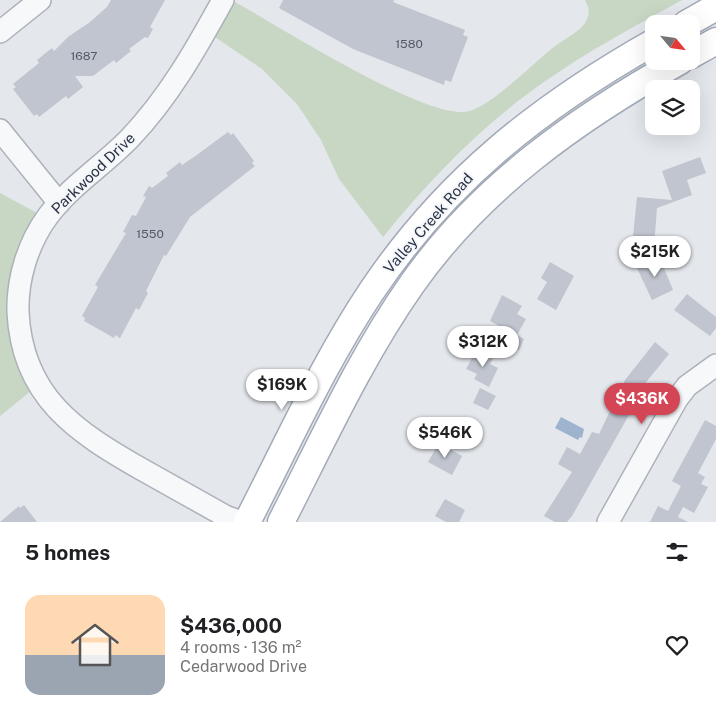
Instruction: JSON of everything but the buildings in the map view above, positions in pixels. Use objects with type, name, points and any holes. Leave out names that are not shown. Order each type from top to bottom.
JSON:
[{"type":"main road","points":[[700,50],[716,41]]},
{"type":"main road","name":"Valley Creek Road","points":[[247,522],[354,320],[380,279],[419,228],[463,181],[522,127],[574,89],[645,47]]},
{"type":"main road","name":"Valley Creek Road","points":[[281,522],[376,341],[413,284],[445,243],[498,188],[566,131],[609,102],[664,70]]},
{"type":"street","points":[[0,32],[40,0]]},
{"type":"street","name":"Parkwood Drive","points":[[223,0],[183,70],[155,110],[114,154],[58,203],[42,225],[31,246],[19,292],[18,310],[26,354],[38,381],[60,413],[89,439],[226,516],[241,522]]},
{"type":"street","points":[[0,130],[58,203]]},
{"type":"street","points":[[608,522],[676,399],[687,386],[716,365]]},
{"type":"green space","points":[[585,0],[682,0],[655,15],[645,15],[645,21],[544,82],[499,116],[438,174],[383,237],[339,179],[321,140],[297,104],[262,69],[215,37],[235,2],[317,50],[389,88],[450,111],[470,111],[480,107],[502,92],[554,47],[581,28],[586,22],[588,8]]},
{"type":"green space","points":[[0,193],[37,213],[23,238],[31,391],[0,416]]},
{"type":"water","points":[[561,417],[584,429],[582,438],[580,437],[578,440],[555,428]]}]
